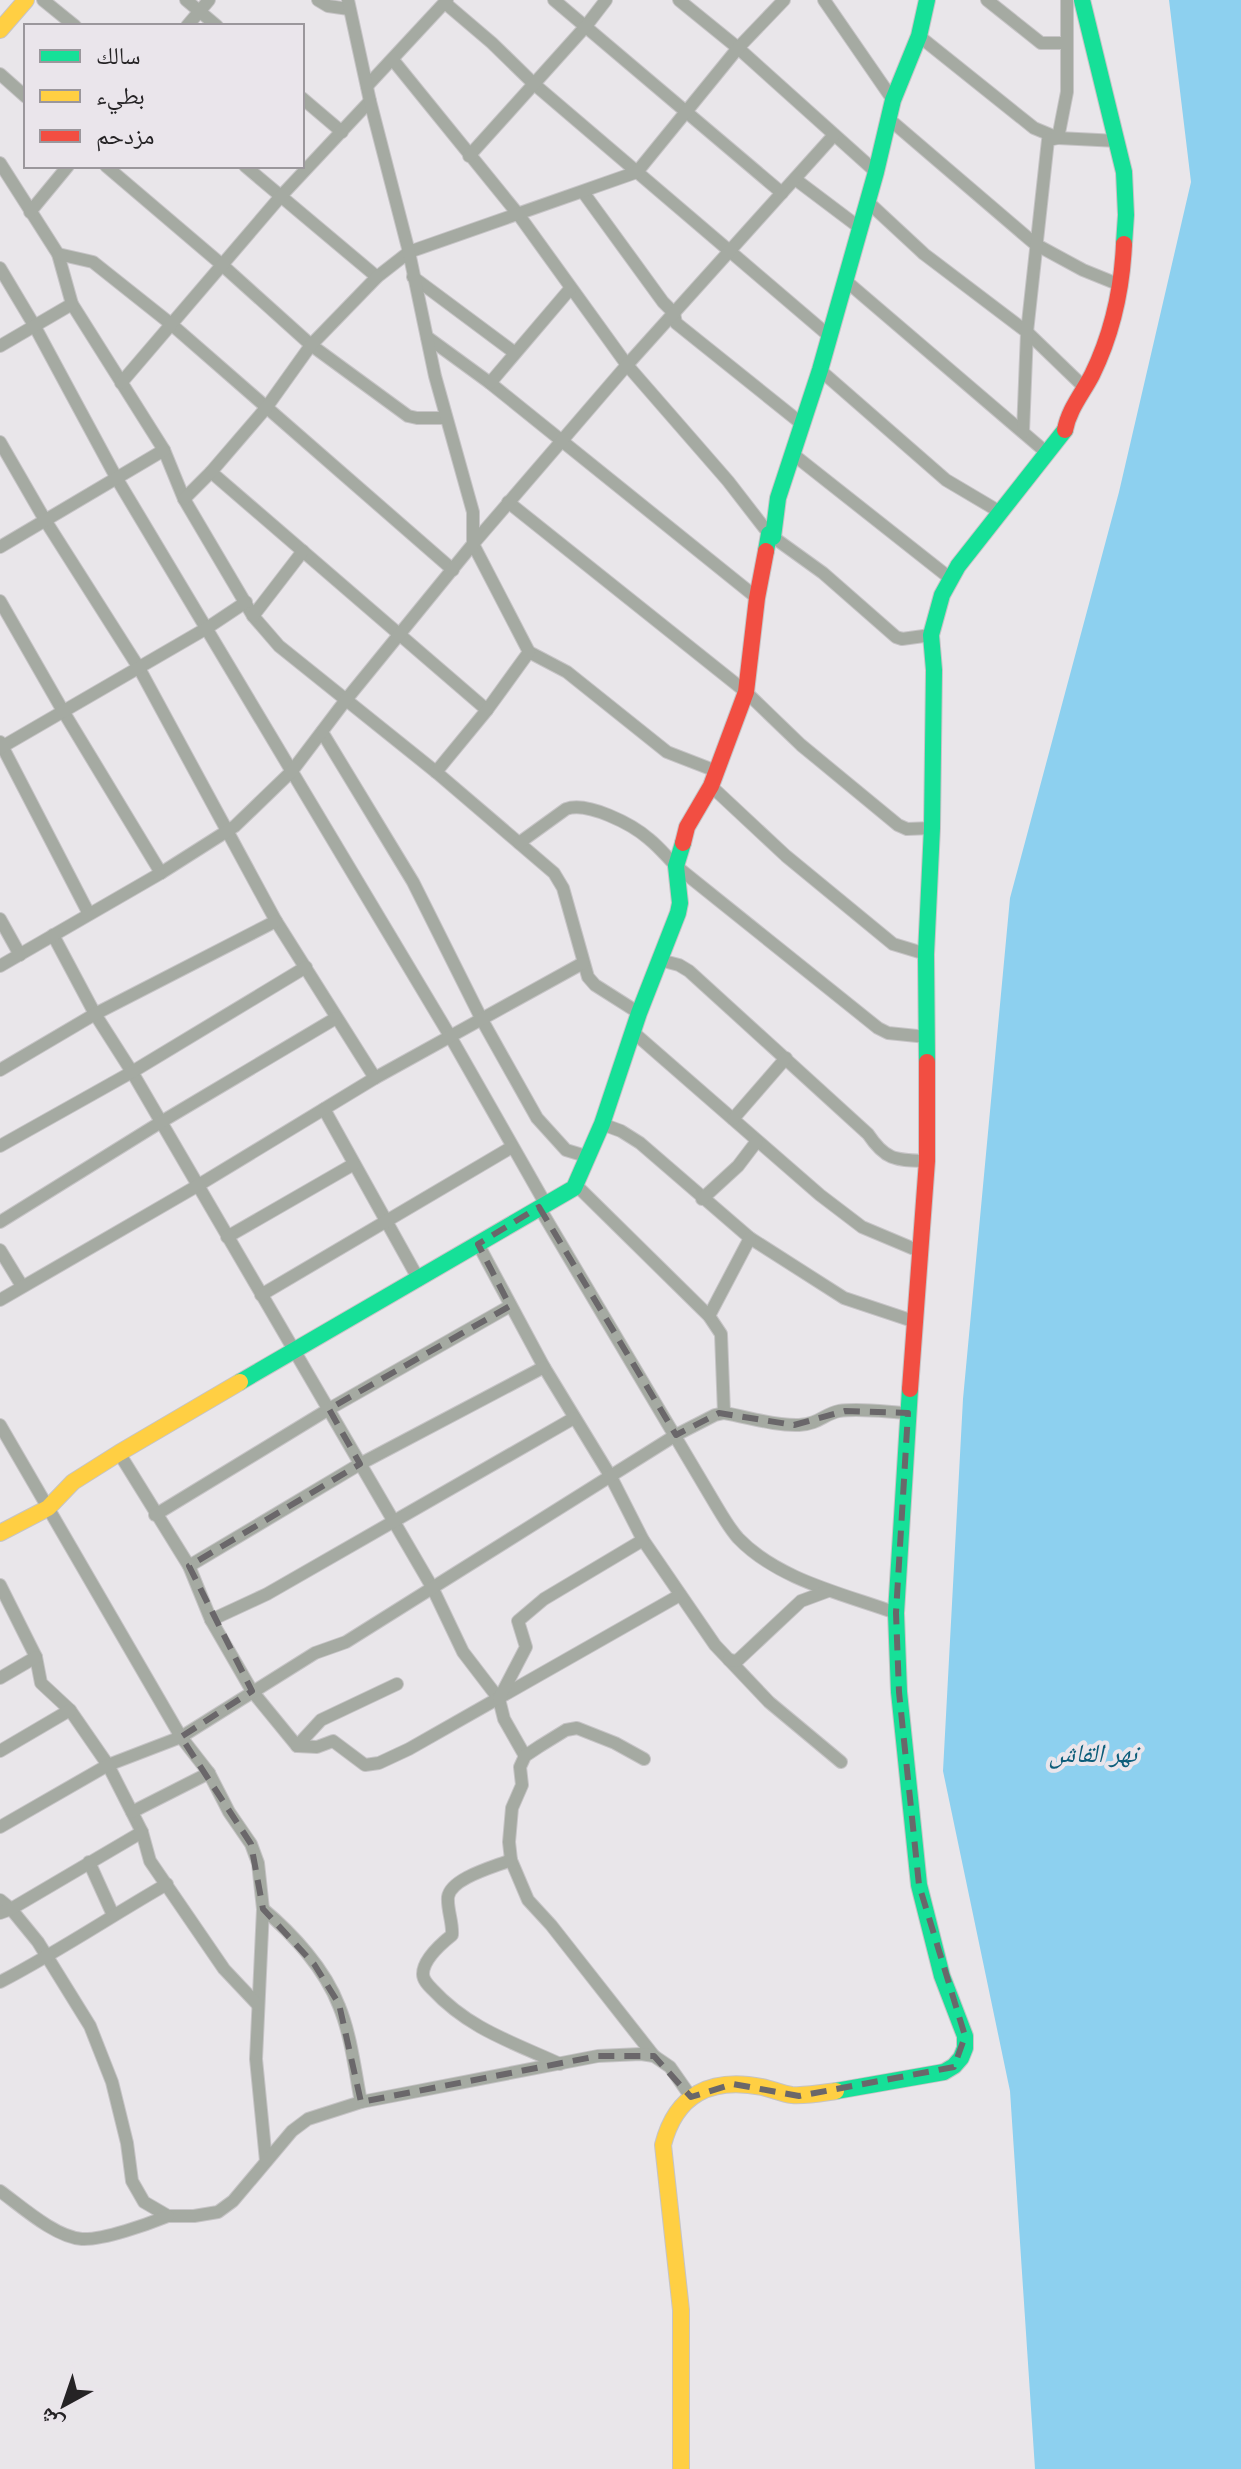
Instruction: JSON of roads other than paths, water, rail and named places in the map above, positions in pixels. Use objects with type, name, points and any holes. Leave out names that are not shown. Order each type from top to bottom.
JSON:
[{"type":"main road","points":[[0,30],[26,0]]},
{"type":"main road","points":[[0,1533],[48,1508],[73,1482],[119,1453],[419,1280],[576,1185],[602,1124],[680,903],[676,866],[687,827],[713,779],[746,692],[757,598],[778,498],[794,455],[846,281],[893,100],[919,36],[927,0]]},
{"type":"main road","points":[[681,2469],[681,2306],[663,2145],[671,2118],[691,2097],[709,2087],[733,2084],[807,2095],[944,2072],[954,2067],[965,2047],[965,2036],[933,1945],[915,1855],[899,1692],[896,1613],[927,1161],[926,954],[932,828],[934,670],[931,635],[936,611],[968,552],[1065,430],[1068,415],[1085,388],[1113,322],[1126,224],[1126,183],[1082,0]]},
{"type":"street","points":[[43,0],[73,24]]},
{"type":"street","points":[[186,0],[215,24]]},
{"type":"street","points":[[189,24],[209,0]]},
{"type":"street","points":[[318,0],[328,6],[349,4],[446,418],[473,512],[473,544],[529,652],[567,672],[667,752],[713,779],[786,856],[893,944],[926,954]]},
{"type":"street","points":[[554,0],[782,193]]},
{"type":"street","points":[[469,156],[606,0]]},
{"type":"street","points":[[679,0],[738,48],[876,172]]},
{"type":"street","points":[[184,499],[266,408],[311,345],[377,277],[409,252],[637,172],[738,48],[784,0]]},
{"type":"street","points":[[824,0],[893,100]]},
{"type":"street","points":[[987,0],[1041,43],[1066,43]]},
{"type":"street","points":[[1058,138],[1067,92],[1067,0]]},
{"type":"street","points":[[367,86],[446,2],[534,84],[828,335]]},
{"type":"street","points":[[919,36],[1023,121],[1058,138]]},
{"type":"street","points":[[393,60],[518,214],[627,365],[728,481],[771,536],[823,573],[896,637],[931,635]]},
{"type":"street","points":[[0,74],[24,95]]},
{"type":"street","points":[[304,100],[342,132]]},
{"type":"street","points":[[121,383],[281,196],[370,101]]},
{"type":"street","points":[[889,119],[1035,244],[1083,270],[1120,285]]},
{"type":"street","points":[[0,966],[227,831],[292,771],[345,701],[508,502],[834,135]]},
{"type":"street","points":[[1023,432],[1027,332],[1048,140],[1118,141]]},
{"type":"street","points":[[0,163],[58,254],[72,304],[164,450],[184,499],[253,616],[279,646],[436,772],[559,880],[588,977],[595,985],[639,1013]]},
{"type":"street","points":[[30,212],[66,168]]},
{"type":"street","points":[[108,168],[311,345],[408,416],[446,418]]},
{"type":"street","points":[[247,168],[377,277]]},
{"type":"street","points":[[795,179],[860,228]]},
{"type":"street","points":[[583,192],[674,313],[676,323],[802,424]]},
{"type":"street","points":[[868,202],[924,254],[1027,332],[1085,388]]},
{"type":"street","points":[[58,254],[93,262],[171,324],[453,570]]},
{"type":"street","points":[[0,268],[117,479],[450,1036],[542,1205],[717,1507],[737,1537],[791,1574],[817,1588],[896,1613]]},
{"type":"street","points":[[413,277],[515,353]]},
{"type":"street","points":[[846,281],[1047,453]]},
{"type":"street","points":[[490,383],[570,289]]},
{"type":"street","points":[[0,346],[72,304]]},
{"type":"street","points":[[427,337],[490,383],[757,598]]},
{"type":"street","points":[[820,370],[946,480],[1000,512]]},
{"type":"street","points":[[0,442],[45,520],[139,668],[276,921],[375,1078]]},
{"type":"street","points":[[0,547],[164,450]]},
{"type":"street","points":[[794,455],[951,579]]},
{"type":"street","points":[[211,472],[487,710]]},
{"type":"street","points":[[508,502],[746,692],[801,745],[898,825],[907,829],[932,828]]},
{"type":"street","points":[[253,616],[303,551]]},
{"type":"street","points":[[0,601],[161,873]]},
{"type":"street","points":[[89,914],[1,746],[139,668],[246,602]]},
{"type":"street","points":[[436,772],[529,652]]},
{"type":"street","points":[[322,732],[413,882],[482,1020],[537,1118],[566,1150],[589,1157]]},
{"type":"street","points":[[519,843],[566,809],[580,806],[640,832],[676,866],[883,1032],[927,1037]]},
{"type":"street","points":[[0,919],[20,955]]},
{"type":"street","points":[[0,1070],[95,1014],[276,921]]},
{"type":"street","points":[[53,935],[95,1014],[132,1072],[432,1587],[463,1652],[499,1699],[504,1719],[525,1756]]},
{"type":"street","points":[[660,960],[689,971],[868,1134],[878,1150],[894,1160],[927,1161]]},
{"type":"street","points":[[0,1300],[375,1078],[583,963]]},
{"type":"street","points":[[0,1146],[132,1072],[306,967]]},
{"type":"street","points":[[0,1222],[336,1018]]},
{"type":"street","points":[[633,1032],[820,1195],[862,1227],[919,1251]]},
{"type":"street","points":[[733,1119],[786,1058]]},
{"type":"street","points":[[324,1109],[419,1280]]},
{"type":"street","points":[[602,1124],[640,1143],[750,1238],[844,1298],[916,1322]]},
{"type":"street","points":[[702,1199],[738,1166],[757,1141]]},
{"type":"street","points":[[261,1295],[512,1147]]},
{"type":"street","points":[[227,1237],[354,1164]]},
{"type":"street","points":[[576,1185],[709,1316],[721,1334],[724,1413]]},
{"type":"street","points":[[709,1316],[750,1238]]},
{"type":"street","points":[[478,1244],[544,1367],[611,1477],[643,1540],[715,1645],[769,1702],[841,1762]]},
{"type":"street","points":[[0,1250],[22,1286]]},
{"type":"street","points":[[155,1515],[329,1409],[510,1306]]},
{"type":"street","points":[[189,1566],[360,1464],[544,1367]]},
{"type":"street","points":[[0,1827],[108,1765],[181,1737],[315,1653],[346,1642],[676,1435],[715,1415],[724,1413],[794,1425],[812,1424],[833,1413],[845,1411],[908,1413]]},
{"type":"street","points":[[211,1620],[267,1594],[574,1418]]},
{"type":"street","points":[[0,1425],[181,1737],[209,1773],[229,1812],[251,1844],[258,1863],[263,1909],[256,2059],[266,2161]]},
{"type":"street","points":[[119,1453],[189,1566],[211,1620],[252,1691],[297,1746],[317,1747],[333,1741],[365,1765],[409,1749],[680,1595]]},
{"type":"street","points":[[499,1699],[526,1647],[518,1621],[544,1599],[643,1540]]},
{"type":"street","points":[[0,1585],[4,1601],[36,1657],[41,1683],[70,1710],[108,1765],[142,1832],[150,1861],[217,1960],[258,2005]]},
{"type":"street","points":[[729,1660],[737,1661],[801,1601],[831,1590]]},
{"type":"street","points":[[0,1678],[36,1657]]},
{"type":"street","points":[[297,1746],[321,1720],[397,1684]]},
{"type":"street","points":[[0,1751],[70,1710]]},
{"type":"street","points":[[644,1759],[577,1728],[566,1730],[525,1756],[520,1767],[522,1785],[512,1808],[511,1860],[528,1900],[654,2056],[670,2067],[691,2097]]},
{"type":"street","points":[[132,1812],[209,1773]]},
{"type":"street","points":[[6,1911],[142,1832]]},
{"type":"street","points":[[511,1860],[455,1883],[448,1894],[452,1935],[438,1946],[423,1976],[437,1995],[463,2018],[560,2064]]},
{"type":"street","points":[[89,1862],[113,1915]]},
{"type":"street","points":[[0,1982],[48,1957],[167,1884]]},
{"type":"street","points":[[0,1900],[6,1911],[38,1942],[90,2026],[112,2082],[132,2181],[144,2202],[168,2216]]},
{"type":"street","points":[[263,1909],[293,1938],[332,1990],[343,2017],[361,2102]]},
{"type":"street","points":[[0,2191],[57,2230],[82,2239],[119,2232],[168,2216],[218,2212],[233,2201],[292,2131],[308,2119],[361,2102],[598,2056],[654,2056]]},
{"type":"water","name":"نهر القاش","points":[[1169,0],[1241,0],[1241,2469],[1035,2469],[1010,2091],[943,1771],[963,1399],[1010,898],[1119,492],[1191,182]]}]
